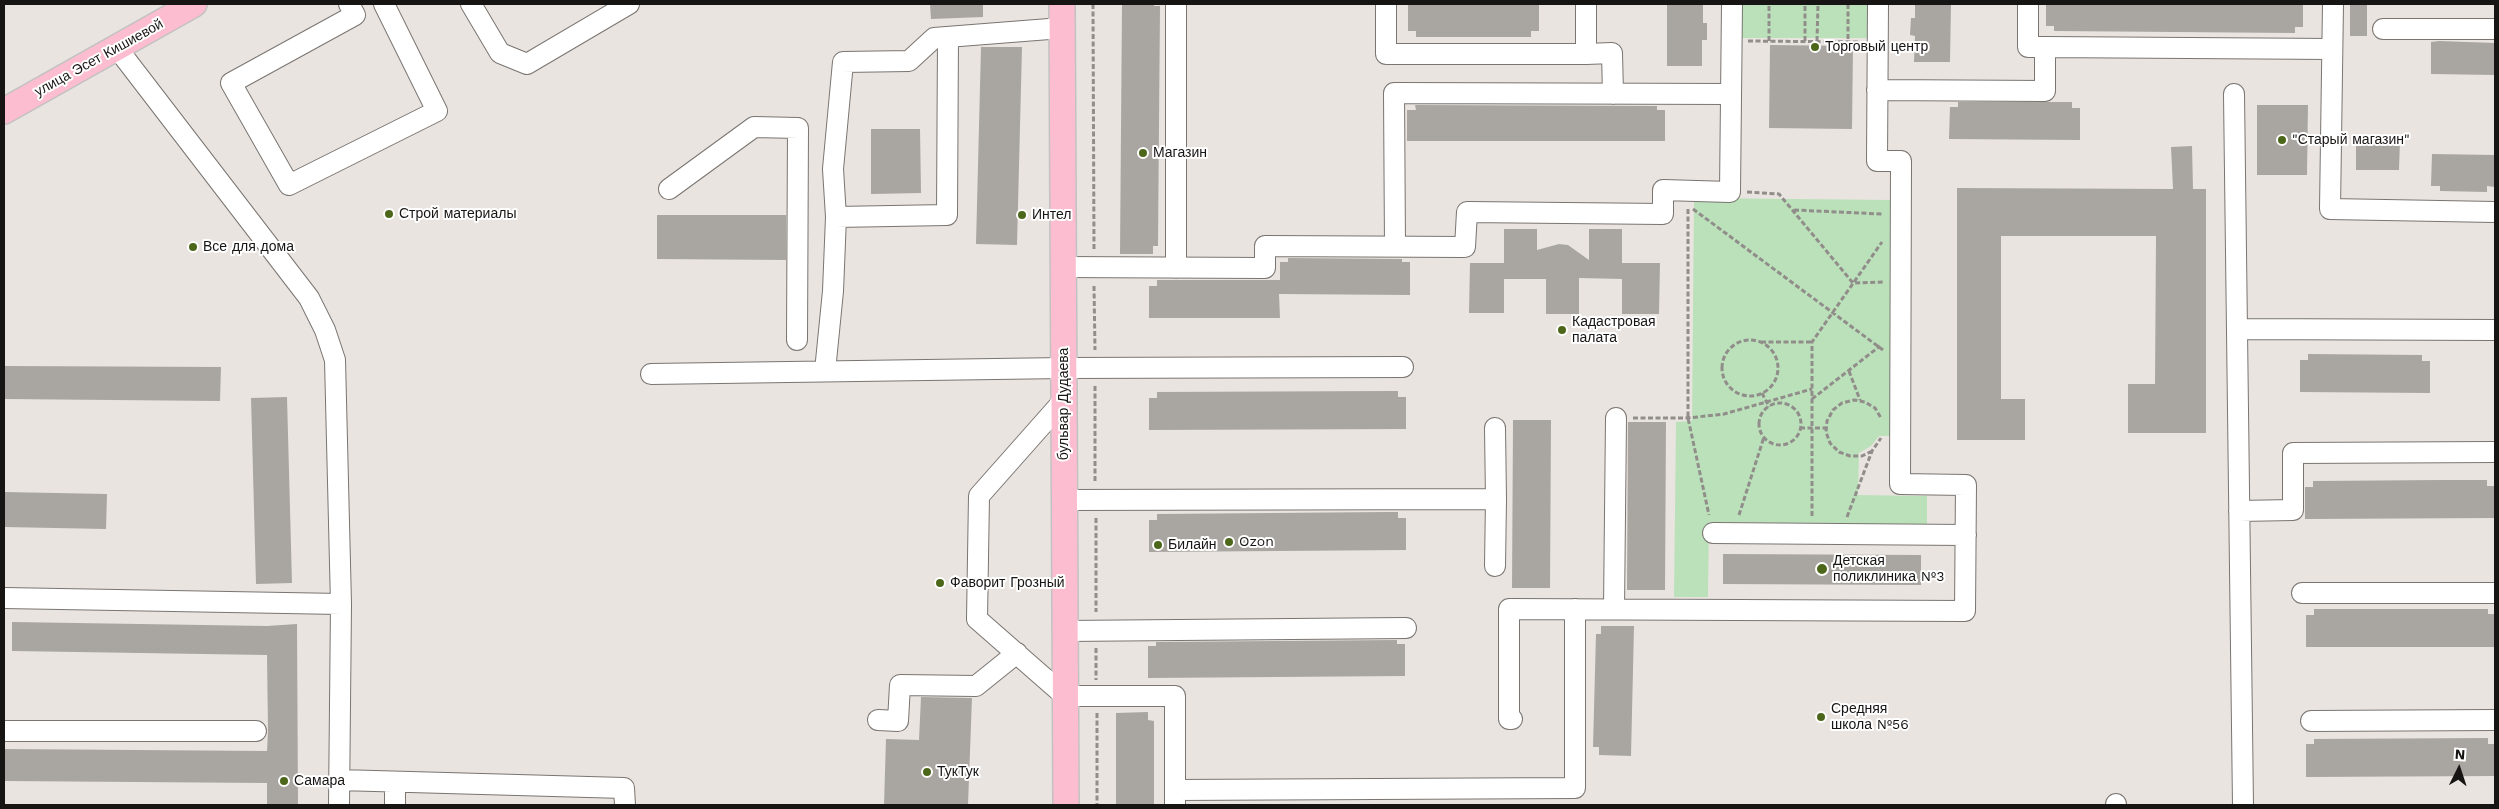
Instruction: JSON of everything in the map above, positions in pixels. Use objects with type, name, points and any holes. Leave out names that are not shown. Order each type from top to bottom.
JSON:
[{"type":"main road","name":"улица Эсет Кишиевой","points":[[4,111],[194,4]]},
{"type":"main road","name":"бульвар Дудаева","points":[[1062,16],[1066,805]]},
{"type":"street","points":[[378,4],[352,10],[231,83],[289,185],[437,111],[384,4]]},
{"type":"street","points":[[471,4],[500,53],[527,64],[629,4]]},
{"type":"street","points":[[1176,4],[1176,268]]},
{"type":"street","points":[[1386,4],[1386,54],[1612,53],[1613,94]]},
{"type":"street","points":[[1586,4],[1586,54]]},
{"type":"street","points":[[1063,267],[1265,268],[1265,246],[1465,247],[1467,212],[1663,214],[1663,190],[1730,192],[1732,4]]},
{"type":"street","points":[[1512,718],[1508,718],[1508,609],[1965,611],[1966,485],[1900,484],[1899,282],[1901,161],[1877,161],[1878,4]]},
{"type":"street","points":[[2028,4],[2028,47],[2332,49]]},
{"type":"street","points":[[2333,4],[2330,209],[2495,212]]},
{"type":"street","points":[[825,371],[833,291],[836,217],[833,169],[843,62],[908,61],[934,38],[1062,16]]},
{"type":"street","points":[[2382,29],[2495,29]]},
{"type":"street","points":[[836,217],[947,215],[948,37]]},
{"type":"street","points":[[1877,90],[2045,91],[2045,47]]},
{"type":"street","points":[[116,48],[309,298],[324,330],[335,369],[341,604],[339,805]]},
{"type":"street","points":[[1395,246],[1394,93],[1731,94]]},
{"type":"street","points":[[2234,94],[2243,805]]},
{"type":"street","points":[[670,188],[754,127],[798,128],[797,340]]},
{"type":"street","points":[[2237,329],[2495,330]]},
{"type":"street","points":[[651,374],[1064,368],[1403,367]]},
{"type":"street","points":[[1064,400],[980,496],[977,619],[1065,696],[1175,696],[1175,798],[1575,788],[1575,609]]},
{"type":"street","points":[[1614,609],[1616,418]]},
{"type":"street","points":[[1495,566],[1496,428]]},
{"type":"street","points":[[2239,510],[2293,510],[2293,452],[2495,452]]},
{"type":"street","points":[[1064,500],[1496,498]]},
{"type":"street","points":[[1713,533],[1966,535]]},
{"type":"street","points":[[2302,593],[2495,593]]},
{"type":"street","points":[[4,598],[341,604]]},
{"type":"street","points":[[1065,631],[1406,628]]},
{"type":"street","points":[[878,720],[898,721],[900,685],[976,686],[1017,653]]},
{"type":"street","points":[[2311,721],[2495,720]]},
{"type":"street","points":[[4,730],[256,731]]},
{"type":"street","points":[[339,780],[624,788],[624,805]]},
{"type":"street","points":[[394,805],[395,782]]},
{"type":"path","points":[[1093,4],[1097,805]]},
{"type":"path","points":[[1769,4],[1769,41]]},
{"type":"path","points":[[1804,41],[1805,4]]},
{"type":"path","points":[[1817,41],[1818,4]]},
{"type":"path","points":[[1848,4],[1848,42]]},
{"type":"path","points":[[1731,41],[1878,42]]},
{"type":"path","points":[[1730,192],[1780,194],[1853,283]]},
{"type":"path","points":[[1713,533],[1688,418],[1688,205],[1899,362]]},
{"type":"path","points":[[1794,210],[1901,215]]},
{"type":"path","points":[[1812,534],[1812,342],[1901,215]]},
{"type":"path","points":[[1853,283],[1899,282]]},
{"type":"path","points":[[1812,400],[1899,331]]},
{"type":"path","points":[[1760,342],[1774,353],[1778,370],[1775,381],[1762,393],[1745,396],[1734,392],[1726,383],[1722,372],[1722,360],[1728,350],[1737,343],[1749,340],[1760,342],[1812,342]]},
{"type":"path","points":[[1849,370],[1860,401]]},
{"type":"path","points":[[1616,418],[1688,418],[1724,414],[1812,389]]},
{"type":"path","points":[[1762,393],[1769,407]]},
{"type":"path","points":[[1872,451],[1862,456],[1850,456],[1839,452],[1830,444],[1827,420],[1833,410],[1842,403],[1860,401],[1875,408],[1882,418],[1882,424]]},
{"type":"path","points":[[1777,403],[1793,408],[1799,415],[1800,428],[1795,439],[1788,444],[1771,443],[1760,430],[1759,421],[1762,413],[1777,403]]},
{"type":"path","points":[[1800,428],[1827,428]]},
{"type":"path","points":[[1840,534],[1872,451],[1880,442],[1883,430]]},
{"type":"path","points":[[1734,533],[1764,437]]},
{"type":"green space","points":[[1741,4],[1869,4],[1869,38],[1741,38]]},
{"type":"green space","points":[[1694,198],[1895,200],[1893,436],[1879,436],[1871,446],[1859,453],[1858,495],[1927,496],[1927,525],[1709,522],[1708,597],[1674,597],[1676,422],[1692,421]]},
{"type":"building","points":[[930,4],[983,4],[983,17],[931,19]]},
{"type":"building","points":[[1122,4],[1154,4],[1154,6],[1160,6],[1158,246],[1153,246],[1153,254],[1120,254]]},
{"type":"building","points":[[1408,4],[1539,4],[1539,31],[1531,31],[1531,37],[1416,37],[1416,31],[1408,31]]},
{"type":"building","points":[[1667,4],[1703,4],[1703,23],[1707,23],[1707,40],[1702,40],[1702,66],[1667,66]]},
{"type":"building","points":[[1915,4],[1951,4],[1950,62],[1914,62],[1915,36],[1910,35],[1911,18],[1915,18]]},
{"type":"building","points":[[2046,4],[2303,4],[2303,27],[2295,27],[2295,33],[2054,31],[2054,26],[2046,26]]},
{"type":"building","points":[[2350,4],[2367,4],[2367,36],[2350,36]]},
{"type":"building","points":[[2431,42],[2495,43],[2495,75],[2431,74]]},
{"type":"building","points":[[1770,45],[1853,46],[1852,129],[1769,128]]},
{"type":"building","points":[[981,47],[1022,47],[1017,245],[976,244]]},
{"type":"building","points":[[1958,102],[2072,102],[2072,108],[2080,108],[2080,140],[1949,139],[1950,107],[1958,107]]},
{"type":"building","points":[[1415,105],[1657,106],[1657,110],[1665,110],[1665,141],[1407,141],[1407,110],[1416,110]]},
{"type":"building","name":"\"Старый магазин\"","points":[[2257,105],[2308,105],[2307,175],[2257,175]]},
{"type":"building","points":[[871,129],[920,129],[921,193],[871,194]]},
{"type":"building","points":[[2356,140],[2400,140],[2399,170],[2356,170]]},
{"type":"building","points":[[2192,146],[2193,189],[2206,189],[2206,433],[2128,433],[2128,384],[2155,384],[2156,236],[2001,236],[2001,399],[2025,399],[2025,440],[1957,440],[1957,188],[2173,189],[2171,147]]},
{"type":"building","points":[[2432,154],[2495,155],[2495,187],[2487,186],[2487,192],[2440,191],[2440,186],[2431,186]]},
{"type":"building","points":[[657,215],[786,215],[786,260],[657,259]]},
{"type":"building","points":[[1504,229],[1537,229],[1537,250],[1559,244],[1568,245],[1589,260],[1589,229],[1622,229],[1622,263],[1660,263],[1659,314],[1622,314],[1622,279],[1579,278],[1579,314],[1546,314],[1546,279],[1504,279],[1504,313],[1469,313],[1470,263],[1504,263]]},
{"type":"building","points":[[1288,258],[1402,259],[1402,262],[1410,262],[1410,295],[1279,294],[1280,318],[1149,318],[1149,286],[1157,286],[1157,280],[1280,280],[1280,262],[1288,262]]},
{"type":"building","points":[[2308,354],[2422,355],[2422,361],[2430,361],[2430,393],[2300,392],[2300,360],[2308,360]]},
{"type":"building","points":[[4,366],[221,367],[220,401],[4,399]]},
{"type":"building","points":[[1398,391],[1398,397],[1406,397],[1406,429],[1149,430],[1149,398],[1157,398],[1157,392]]},
{"type":"building","points":[[287,397],[292,583],[256,584],[251,398]]},
{"type":"building","points":[[1513,420],[1551,420],[1550,588],[1512,588]]},
{"type":"building","points":[[1628,422],[1666,422],[1665,590],[1627,590]]},
{"type":"building","points":[[2487,480],[2487,486],[2495,486],[2495,518],[2305,519],[2305,487],[2313,487],[2313,481]]},
{"type":"building","points":[[4,492],[107,494],[106,529],[4,527]]},
{"type":"building","points":[[1398,512],[1398,518],[1406,518],[1406,550],[1149,552],[1149,520],[1157,520],[1157,514]]},
{"type":"building","name":"Детская поликлиника №3","points":[[1723,554],[1921,555],[1921,585],[1723,584]]},
{"type":"building","points":[[2314,609],[2488,609],[2488,614],[2495,614],[2495,647],[2306,647],[2306,615],[2314,615]]},
{"type":"building","points":[[12,622],[267,626],[297,624],[298,805],[267,805],[267,783],[4,781],[4,749],[267,751],[267,655],[12,651]]},
{"type":"building","points":[[1601,626],[1634,626],[1631,756],[1599,755],[1599,747],[1593,747],[1596,634],[1601,634]]},
{"type":"building","points":[[1397,640],[1397,644],[1405,644],[1405,676],[1148,678],[1148,646],[1156,646],[1156,642]]},
{"type":"building","name":"ТукТук","points":[[921,697],[972,698],[968,805],[884,805],[886,739],[919,740]]},
{"type":"building","points":[[1148,712],[1148,720],[1154,721],[1154,805],[1116,805],[1116,713]]},
{"type":"building","points":[[2488,738],[2488,744],[2495,744],[2495,776],[2306,777],[2306,744],[2314,744],[2314,739]]},
{"type":"place","name":"Торговый центр","points":[[1815,47]]},
{"type":"place","name":"\"Старый магазин\"","points":[[2282,140]]},
{"type":"place","name":"Магазин","points":[[1143,153]]},
{"type":"place","name":"Строй материалы","points":[[389,214]]},
{"type":"place","name":"Интел","points":[[1022,215]]},
{"type":"place","name":"Все для дома","points":[[193,247]]},
{"type":"place","name":"Кадастровая палата","points":[[1562,330]]},
{"type":"place","name":"Ozon","points":[[1229,542]]},
{"type":"place","name":"Билайн","points":[[1158,545]]},
{"type":"place","name":"Детская поликлиника №3","points":[[1822,569]]},
{"type":"place","name":"Фаворит Грозный","points":[[940,583]]},
{"type":"place","name":"Средняя школа №56","points":[[1821,717]]},
{"type":"place","name":"ТукТук","points":[[927,772]]},
{"type":"place","name":"Самара","points":[[284,781]]}]
